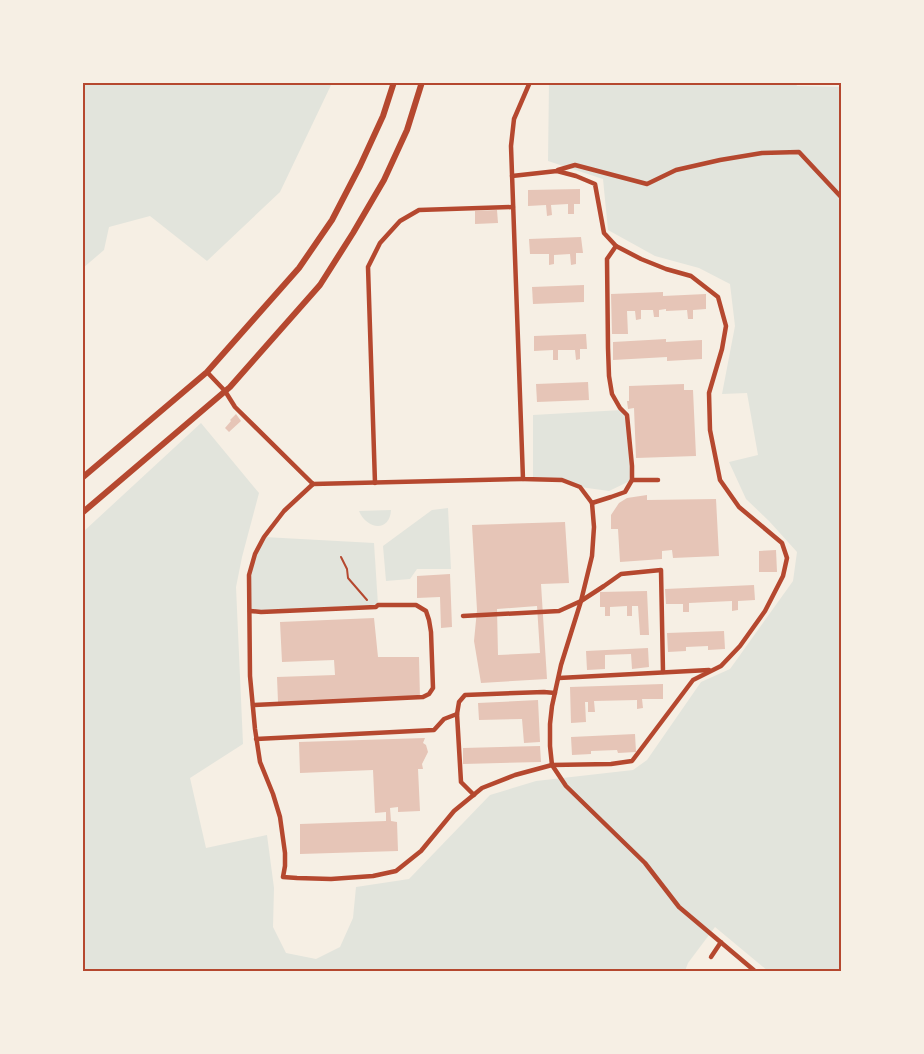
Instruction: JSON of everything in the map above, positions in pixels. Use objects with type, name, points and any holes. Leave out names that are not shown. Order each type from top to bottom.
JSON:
[{"type":"main road","points":[[82,478],[207,372],[298,268],[332,220],[360,166],[383,116],[394,82]]},
{"type":"main road","points":[[82,513],[230,387],[320,285],[384,180],[407,130],[422,82]]},
{"type":"street","points":[[523,479],[511,146],[514,119],[530,82]]},
{"type":"street","points":[[512,176],[557,171],[575,165],[647,184],[676,170],[720,160],[762,153],[799,152],[842,198]]},
{"type":"street","points":[[557,171],[595,184],[604,233],[616,246],[666,269],[691,276],[718,298],[726,326],[722,349],[709,393],[710,430],[720,480],[739,507],[782,543],[787,558],[784,576],[766,611],[740,646],[720,666],[693,680],[632,761],[611,764],[552,765],[515,775],[482,788],[454,811],[421,851],[396,871],[373,876],[331,879],[283,877],[285,852],[280,817],[260,762],[250,676],[249,575],[255,554],[264,537],[284,511],[313,484],[523,479],[562,480],[580,487],[592,502],[594,527],[592,556],[581,601],[561,665],[555,693],[550,724],[552,765],[566,786],[645,863],[679,907],[756,972]]},
{"type":"street","points":[[375,483],[368,267],[380,243],[400,221],[419,210],[513,207]]},
{"type":"street","points":[[592,502],[625,492],[632,480],[627,416],[612,394],[609,376],[606,259],[616,246]]},
{"type":"street","points":[[207,372],[225,391],[235,407],[313,484]]},
{"type":"street","points":[[632,480],[658,480]]},
{"type":"street","points":[[463,616],[559,611],[581,601],[621,574],[661,570],[664,672]]},
{"type":"street","points":[[250,611],[416,605],[426,612],[432,643],[433,688],[429,694],[423,697],[253,705]]},
{"type":"street","points":[[558,678],[712,670]]},
{"type":"street","points":[[474,795],[461,782],[457,714],[459,702],[465,695],[516,692],[555,693]]},
{"type":"street","points":[[256,739],[434,730],[444,719],[457,714]]},
{"type":"street","points":[[711,957],[721,942]]},
{"type":"path","points":[[342,558],[347,569],[348,578],[368,602],[376,607]]},
{"type":"shaded area","points":[[83,82],[332,83],[280,192],[207,261],[150,216],[109,227],[104,250],[83,268]]},
{"type":"shaded area","points":[[795,82],[797,86],[841,87],[841,971],[768,971],[715,927],[688,963],[685,971],[83,972],[83,532],[201,423],[259,493],[236,587],[243,744],[190,778],[206,848],[267,835],[274,888],[273,927],[286,953],[316,959],[340,947],[353,918],[356,887],[409,879],[490,795],[536,781],[633,770],[647,760],[701,682],[730,669],[793,581],[797,552],[746,499],[729,462],[758,455],[747,393],[722,394],[735,326],[730,284],[699,268],[655,256],[608,230],[603,179],[548,161],[549,83]]},
{"type":"shaded area","points":[[622,410],[627,415],[632,480],[609,491],[580,487],[562,480],[533,479],[533,415]]},
{"type":"shaded area","points":[[448,508],[451,569],[417,569],[410,579],[386,581],[383,546],[432,510]]},
{"type":"shaded area","points":[[391,510],[387,522],[378,526],[367,522],[359,511]]},
{"type":"shaded area","points":[[264,537],[374,543],[378,605],[250,611],[249,575],[255,554]]},
{"type":"building","points":[[580,189],[580,204],[574,204],[574,214],[568,214],[568,204],[551,205],[552,215],[547,216],[546,205],[528,206],[528,190]]},
{"type":"building","points":[[497,210],[498,223],[475,224],[475,211]]},
{"type":"building","points":[[581,237],[583,253],[576,253],[576,264],[571,265],[570,254],[554,255],[554,264],[549,265],[549,254],[530,254],[529,239]]},
{"type":"building","points":[[584,285],[584,302],[533,304],[532,287]]},
{"type":"building","points":[[663,292],[663,296],[706,294],[706,309],[693,310],[693,319],[688,319],[687,310],[659,310],[659,317],[654,317],[653,310],[641,310],[641,319],[636,320],[635,311],[627,311],[628,334],[612,334],[611,294]]},
{"type":"building","points":[[586,334],[587,349],[580,349],[580,359],[576,360],[575,350],[558,350],[558,360],[553,360],[553,350],[534,351],[534,336]]},
{"type":"building","points":[[666,339],[666,342],[702,340],[702,359],[667,361],[667,357],[613,360],[613,342]]},
{"type":"building","points":[[588,382],[589,400],[537,402],[536,384]]},
{"type":"building","points":[[684,384],[684,390],[693,390],[696,456],[636,458],[634,408],[628,409],[627,401],[629,401],[629,386]]},
{"type":"building","points":[[236,414],[241,421],[229,432],[225,428]]},
{"type":"building","points":[[647,495],[647,500],[716,499],[719,556],[673,558],[672,550],[662,551],[662,559],[620,562],[618,529],[611,529],[611,515],[619,503],[627,498]]},
{"type":"building","points":[[565,522],[569,583],[541,584],[547,679],[481,683],[474,641],[477,610],[472,525]],"holes":[[[537,606],[540,653],[498,655],[497,609]]]},
{"type":"building","points":[[776,550],[777,572],[759,572],[759,551]]},
{"type":"building","points":[[450,574],[452,627],[441,628],[440,597],[417,598],[417,576]]},
{"type":"building","points":[[754,585],[755,600],[738,601],[738,610],[732,611],[732,601],[689,603],[689,612],[683,612],[683,604],[666,604],[665,589]]},
{"type":"building","points":[[647,591],[649,635],[640,635],[638,606],[632,606],[632,616],[627,616],[627,606],[610,607],[610,616],[605,616],[605,607],[600,607],[600,592]]},
{"type":"building","points":[[374,618],[378,657],[419,657],[420,698],[278,702],[277,677],[335,675],[334,660],[282,662],[280,622]]},
{"type":"building","points":[[724,631],[725,649],[708,650],[708,646],[686,647],[686,651],[668,652],[667,633]]},
{"type":"building","points":[[648,648],[649,667],[632,669],[631,654],[605,655],[605,669],[587,670],[586,651]]},
{"type":"building","points":[[663,684],[663,699],[642,699],[643,708],[637,709],[637,700],[594,701],[595,712],[588,712],[588,702],[585,702],[586,722],[571,723],[570,687]]},
{"type":"building","points":[[538,700],[540,742],[524,743],[522,719],[479,720],[478,703]]},
{"type":"building","points":[[635,734],[636,752],[618,753],[617,750],[591,751],[591,754],[572,755],[571,737]]},
{"type":"building","points":[[425,738],[423,743],[426,745],[428,752],[422,764],[423,769],[418,769],[420,811],[398,812],[398,807],[390,808],[391,821],[397,822],[398,851],[300,854],[300,824],[386,821],[386,812],[375,813],[373,770],[300,773],[299,742]]},
{"type":"building","points":[[540,746],[541,762],[463,764],[463,748]]}]
